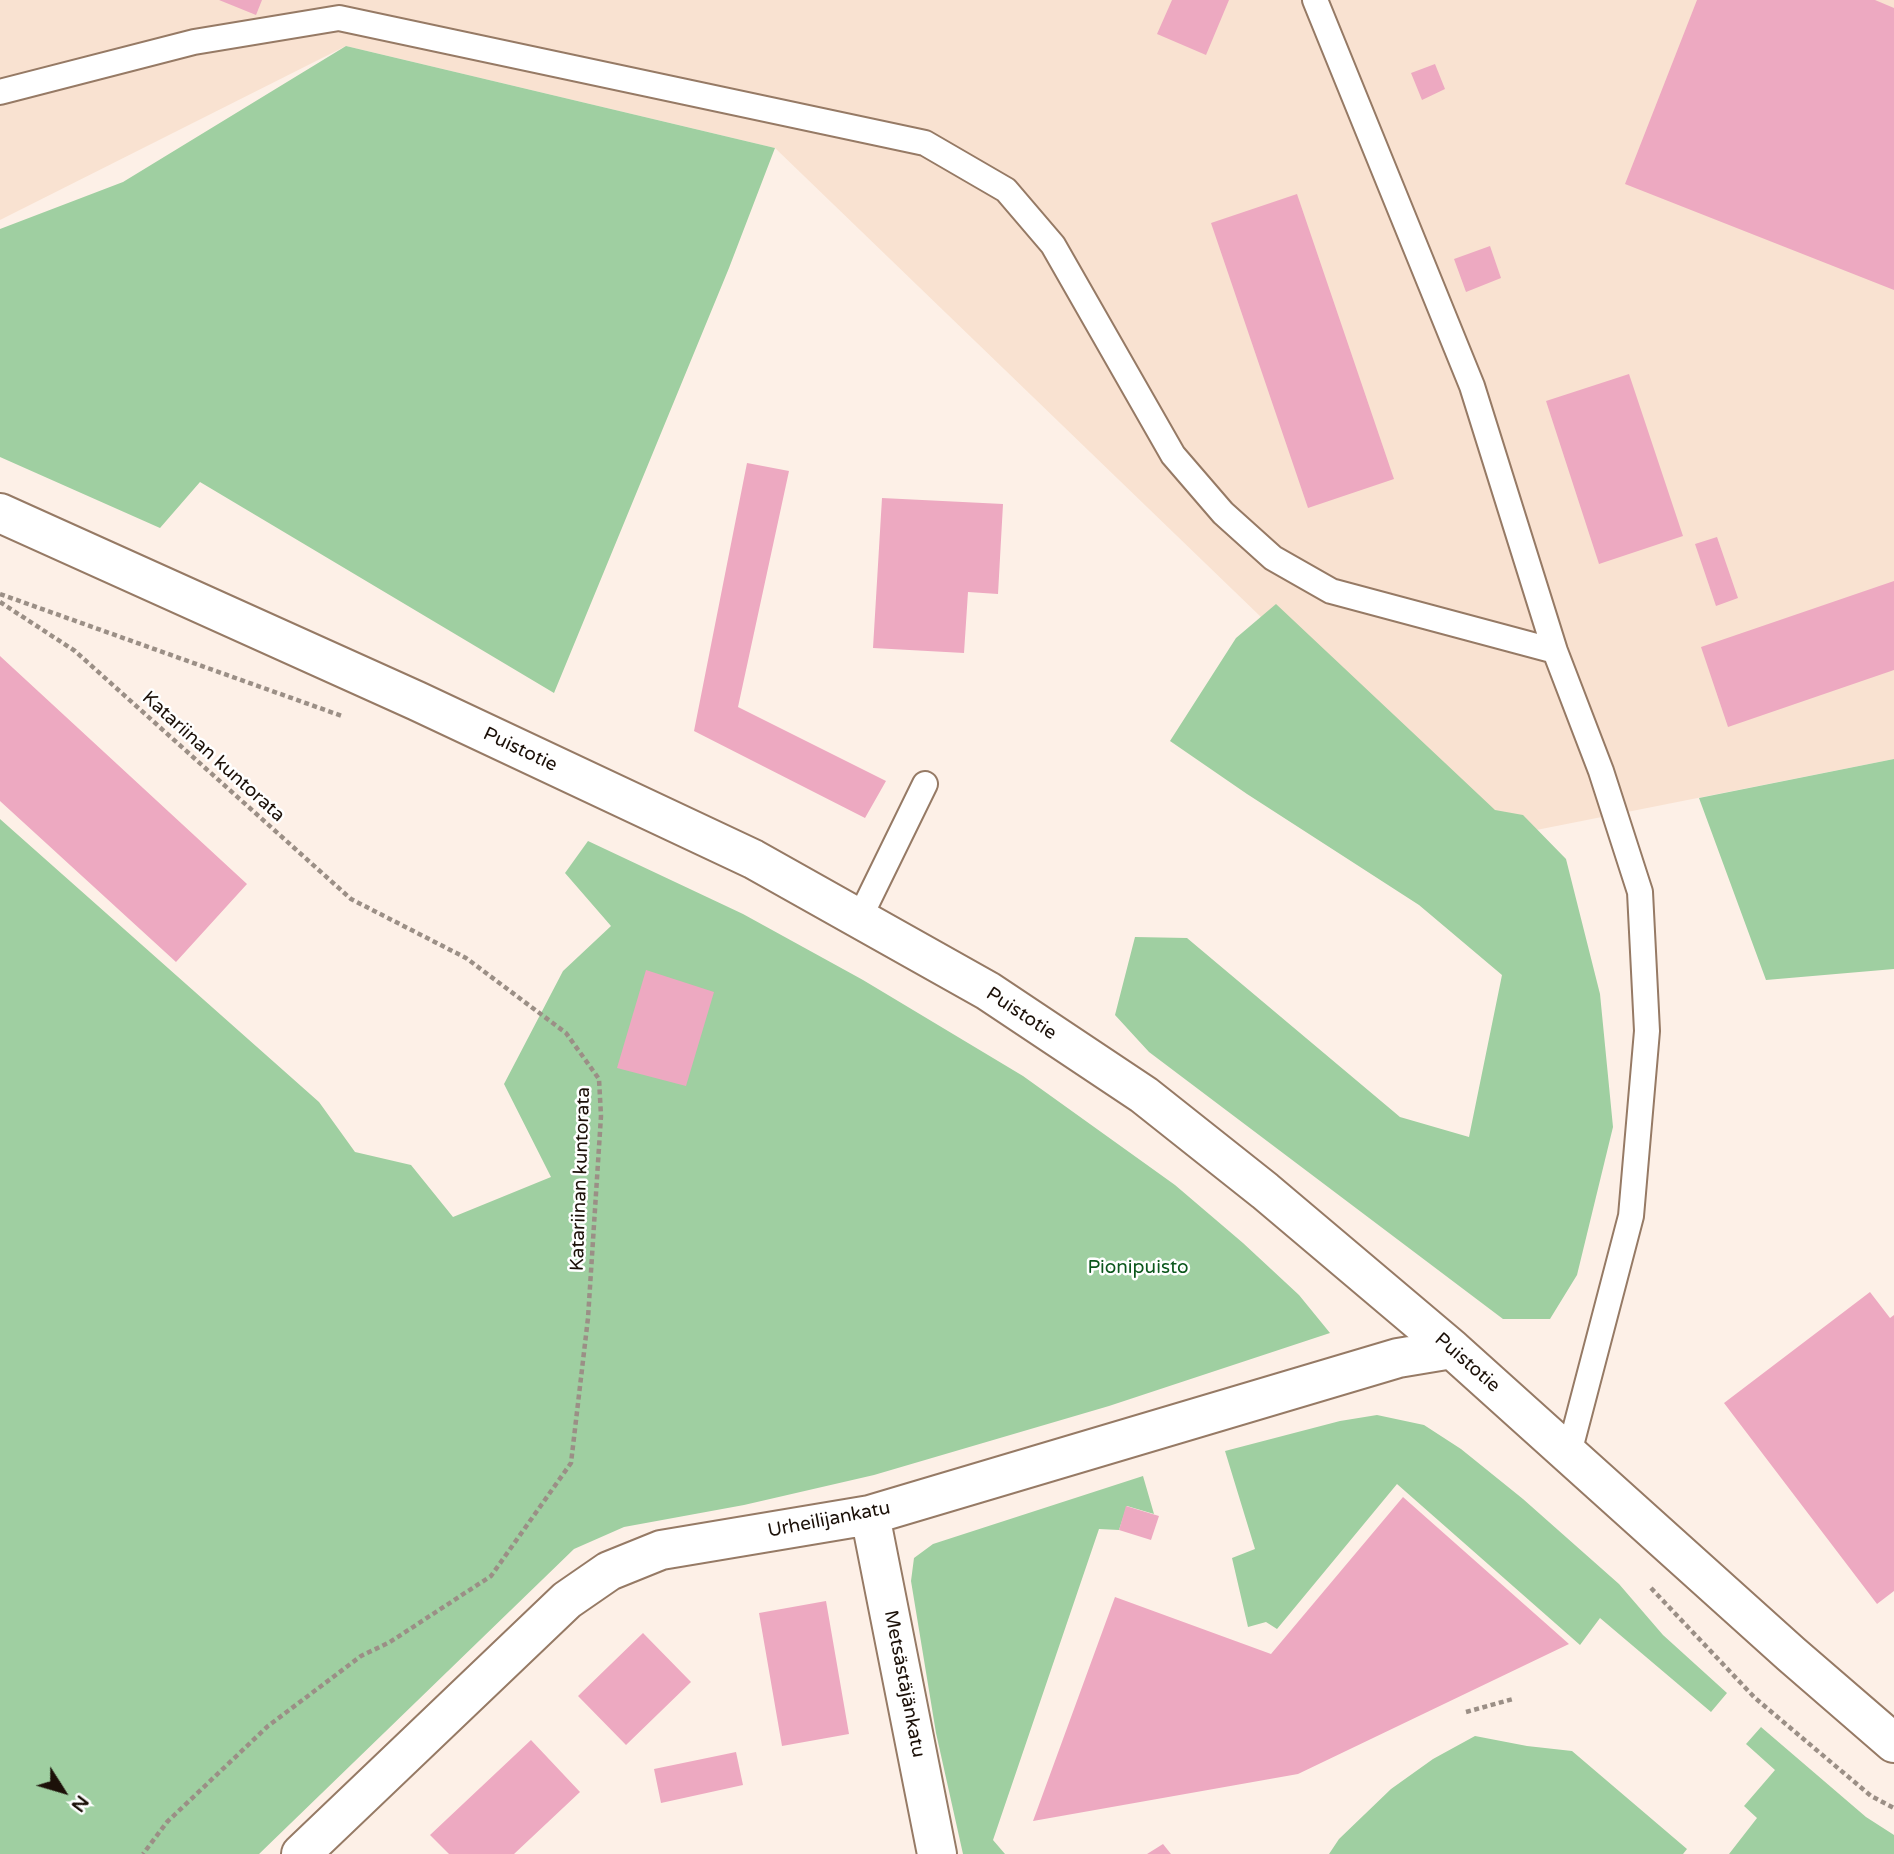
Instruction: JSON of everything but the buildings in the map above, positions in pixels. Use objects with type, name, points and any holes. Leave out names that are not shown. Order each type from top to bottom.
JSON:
[{"type":"street","name":"Puistotie","points":[[0,513],[417,701],[753,859],[988,991],[1144,1095],[1265,1191],[1452,1349],[1791,1654],[1894,1743]]},
{"type":"street","name":"Urheilijankatu","points":[[302,1854],[567,1600],[609,1571],[661,1550],[870,1515],[1398,1358],[1452,1349]]},
{"type":"street","name":"Metsästäjänkatu","points":[[870,1515],[937,1854]]},
{"type":"lane","points":[[1315,0],[1472,386],[1555,651],[1601,771],[1640,892],[1647,1031],[1630,1216],[1569,1452]]},
{"type":"lane","points":[[0,92],[340,9],[925,143],[1006,190],[1054,246],[1173,455],[1223,513],[1273,558],[1331,591],[1555,651]]},
{"type":"lane","points":[[859,919],[925,784]]},
{"type":"path","points":[[0,594],[352,719]]},
{"type":"path","name":"Katariinan kuntorata","points":[[0,602],[75,651],[351,899],[466,958],[566,1033],[599,1079],[601,1116],[588,1318],[571,1463],[491,1576],[390,1643],[361,1656],[268,1726],[167,1822],[143,1854]]},
{"type":"path","points":[[1644,1582],[1755,1698],[1871,1796],[1894,1808]]},
{"type":"path","points":[[1466,1712],[1513,1699]]},
{"type":"shaded area","points":[[0,0],[1894,0],[1894,759],[1491,839],[775,148],[346,46],[0,220]]},
{"type":"green space","points":[[346,46],[775,148],[729,268],[554,693],[200,482],[160,528],[0,457],[0,229],[123,182]]},
{"type":"green space","points":[[1276,604],[1495,810],[1523,815],[1566,859],[1600,994],[1613,1127],[1577,1275],[1550,1319],[1503,1319],[1149,1052],[1115,1015],[1135,937],[1187,938],[1400,1117],[1469,1137],[1502,975],[1419,905],[1170,741],[1236,638]]},
{"type":"green space","points":[[1894,759],[1894,969],[1766,980],[1699,798]]},
{"type":"green space","name":"Pionipuisto","points":[[0,819],[319,1102],[355,1152],[411,1165],[453,1217],[551,1177],[504,1084],[563,971],[611,926],[565,873],[588,841],[743,914],[863,980],[1023,1076],[1175,1185],[1299,1295],[1330,1333],[1109,1406],[874,1475],[744,1505],[624,1527],[574,1549],[259,1854],[0,1854]]},
{"type":"green space","points":[[1377,1415],[1424,1425],[1461,1449],[1523,1499],[1619,1584],[1663,1635],[1727,1693],[1711,1712],[1600,1618],[1580,1645],[1397,1484],[1277,1629],[1266,1622],[1248,1627],[1232,1558],[1255,1549],[1225,1451],[1340,1421]]},
{"type":"green space","points":[[1143,1476],[1154,1514],[1127,1506],[1119,1530],[1099,1529],[993,1840],[1005,1854],[963,1854],[936,1733],[911,1581],[914,1558],[933,1544]]},
{"type":"green space","points":[[1761,1727],[1866,1817],[1894,1835],[1894,1854],[1729,1854],[1757,1818],[1744,1806],[1775,1770],[1746,1744]]},
{"type":"green space","points":[[1475,1736],[1572,1751],[1687,1849],[1683,1854],[1329,1854],[1339,1839],[1391,1789],[1433,1759]]}]
